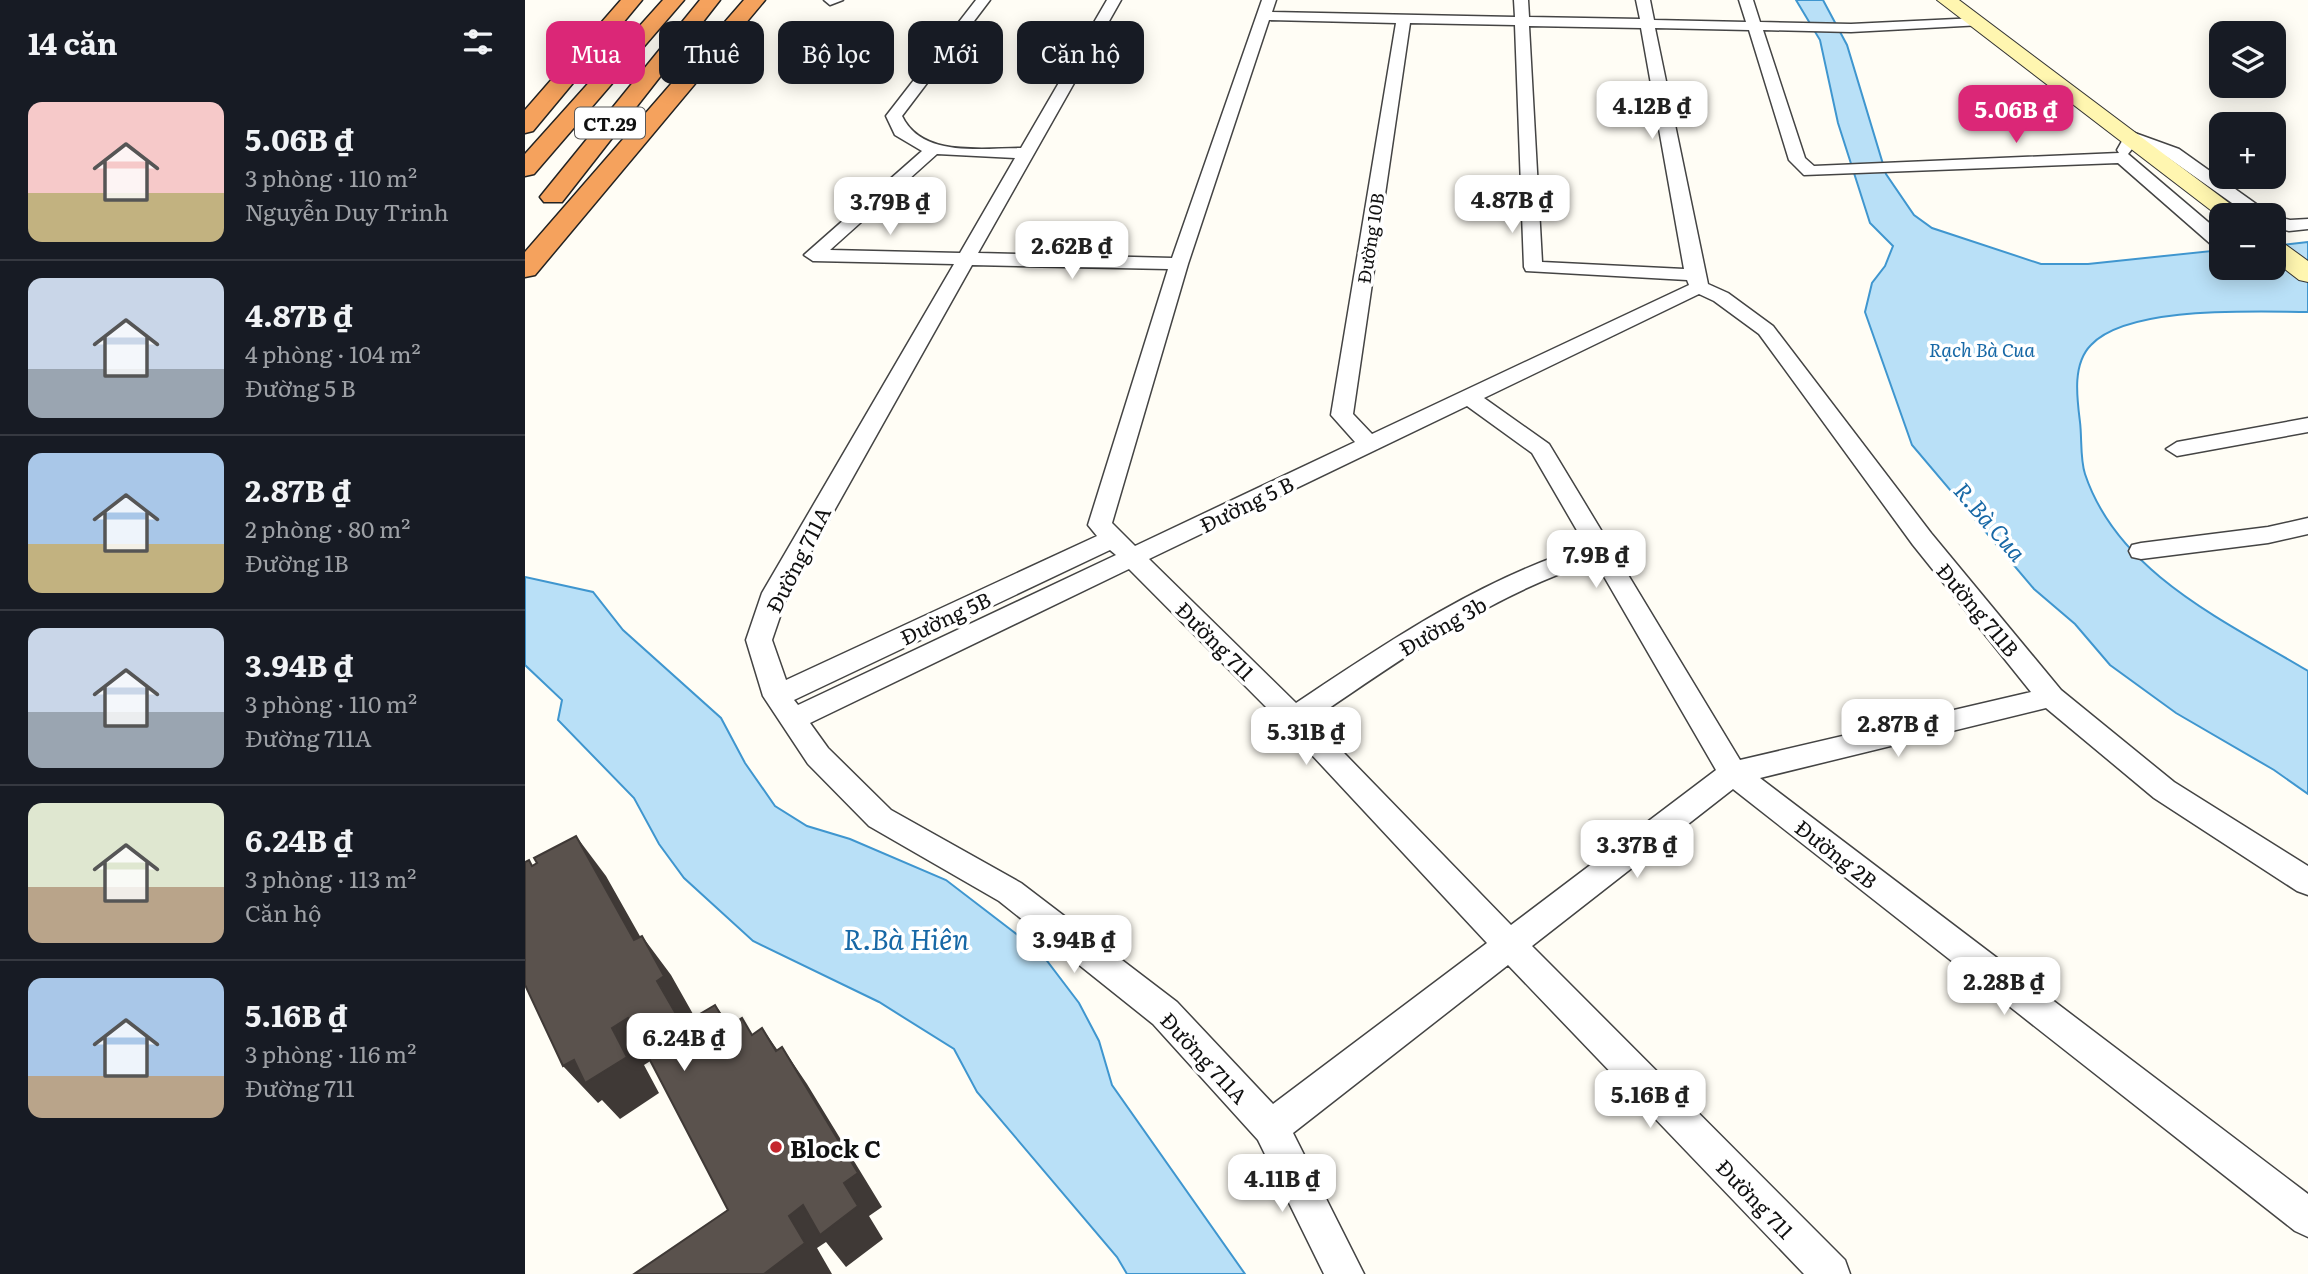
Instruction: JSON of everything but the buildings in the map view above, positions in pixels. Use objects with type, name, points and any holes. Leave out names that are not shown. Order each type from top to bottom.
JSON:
[{"type":"highway","points":[[525,126],[556,86],[632,0]]},
{"type":"highway","points":[[525,269],[755,0]]},
{"type":"highway","name":"CT.29","points":[[533,224],[704,6]]},
{"type":"highway","name":"CT.29","points":[[525,169],[666,7]]},
{"type":"main road","points":[[1947,0],[2127,147],[2214,203]]},
{"type":"main road","points":[[2286,257],[2308,274]]},
{"type":"street","points":[[983,0],[894,116],[896,125],[907,137],[931,151],[1029,153]]},
{"type":"street","name":"Đường 711A","points":[[1114,0],[1029,153],[775,593],[759,640],[785,707],[818,756],[880,818],[1010,892],[1165,1013],[1271,1128]]},
{"type":"street","points":[[1521,0],[1533,267],[1697,281],[1643,0]]},
{"type":"street","points":[[1746,0],[1757,26],[1797,160],[1809,171],[1911,169],[2127,147],[2173,153],[2243,203]]},
{"type":"street","points":[[1122,548],[1100,525],[1179,264],[1266,8],[1403,20],[1521,24],[1851,28],[1977,22]]},
{"type":"street","name":"Đường 10B","points":[[1369,444],[1342,415],[1403,20]]},
{"type":"street","points":[[2127,147],[2209,231]]},
{"type":"street","points":[[931,151],[813,255],[1179,264]]},
{"type":"street","points":[[2286,225],[2308,224]]},
{"type":"street","name":"Đường 5 B","points":[[1122,548],[1369,444],[1469,397],[1697,281]]},
{"type":"street","name":"Đường 711B","points":[[1697,281],[1766,330],[1922,540],[2051,697],[2164,790],[2308,882]]},
{"type":"street","name":"Đường 2B","points":[[1469,397],[1541,449],[1599,551],[1733,773],[2308,1218]]},
{"type":"street","points":[[2177,449],[2308,425]]},
{"type":"street","points":[[2141,551],[2268,535],[2308,526]]},
{"type":"street","name":"Đường 5B","points":[[785,707],[1122,548]]},
{"type":"street","name":"Đường 711","points":[[1122,548],[1294,718],[1510,946],[1831,1274]]},
{"type":"street","name":"Đường 3b","points":[[1294,718],[1436,624],[1560,561],[1599,551]]},
{"type":"street","points":[[1345,1274],[1271,1128],[1733,773],[2051,697]]},
{"type":"water","name":"Rạch Bà Cua","points":[[1796,0],[1823,0],[1847,45],[1886,174],[1914,215],[1932,228],[2041,264],[2088,264],[2209,251],[2209,280],[2286,280],[2286,245],[2308,242],[2308,312],[2194,314],[2133,323],[2109,332],[2091,345],[2078,371],[2077,392],[2083,468],[2101,509],[2122,540],[2148,567],[2178,591],[2308,671],[2308,794],[2274,770],[2176,713],[2110,665],[2075,624],[2034,589],[1912,445],[1865,312],[1872,283],[1885,266],[1893,246],[1870,223],[1838,123],[1820,40]]},
{"type":"water","name":"R.Bà Hiên","points":[[525,577],[593,592],[623,630],[721,718],[745,763],[775,806],[807,826],[850,839],[946,880],[1041,953],[1079,1003],[1099,1041],[1112,1085],[1245,1274],[1127,1274],[1117,1257],[977,1092],[954,1049],[879,1002],[753,941],[684,878],[659,844],[634,798],[558,720],[562,700],[525,665]]},
{"type":"place","name":"Block C","points":[[776,1147]]},
{"type":"water label","name":"R.Bà Cua","points":[[1991,521]]}]
